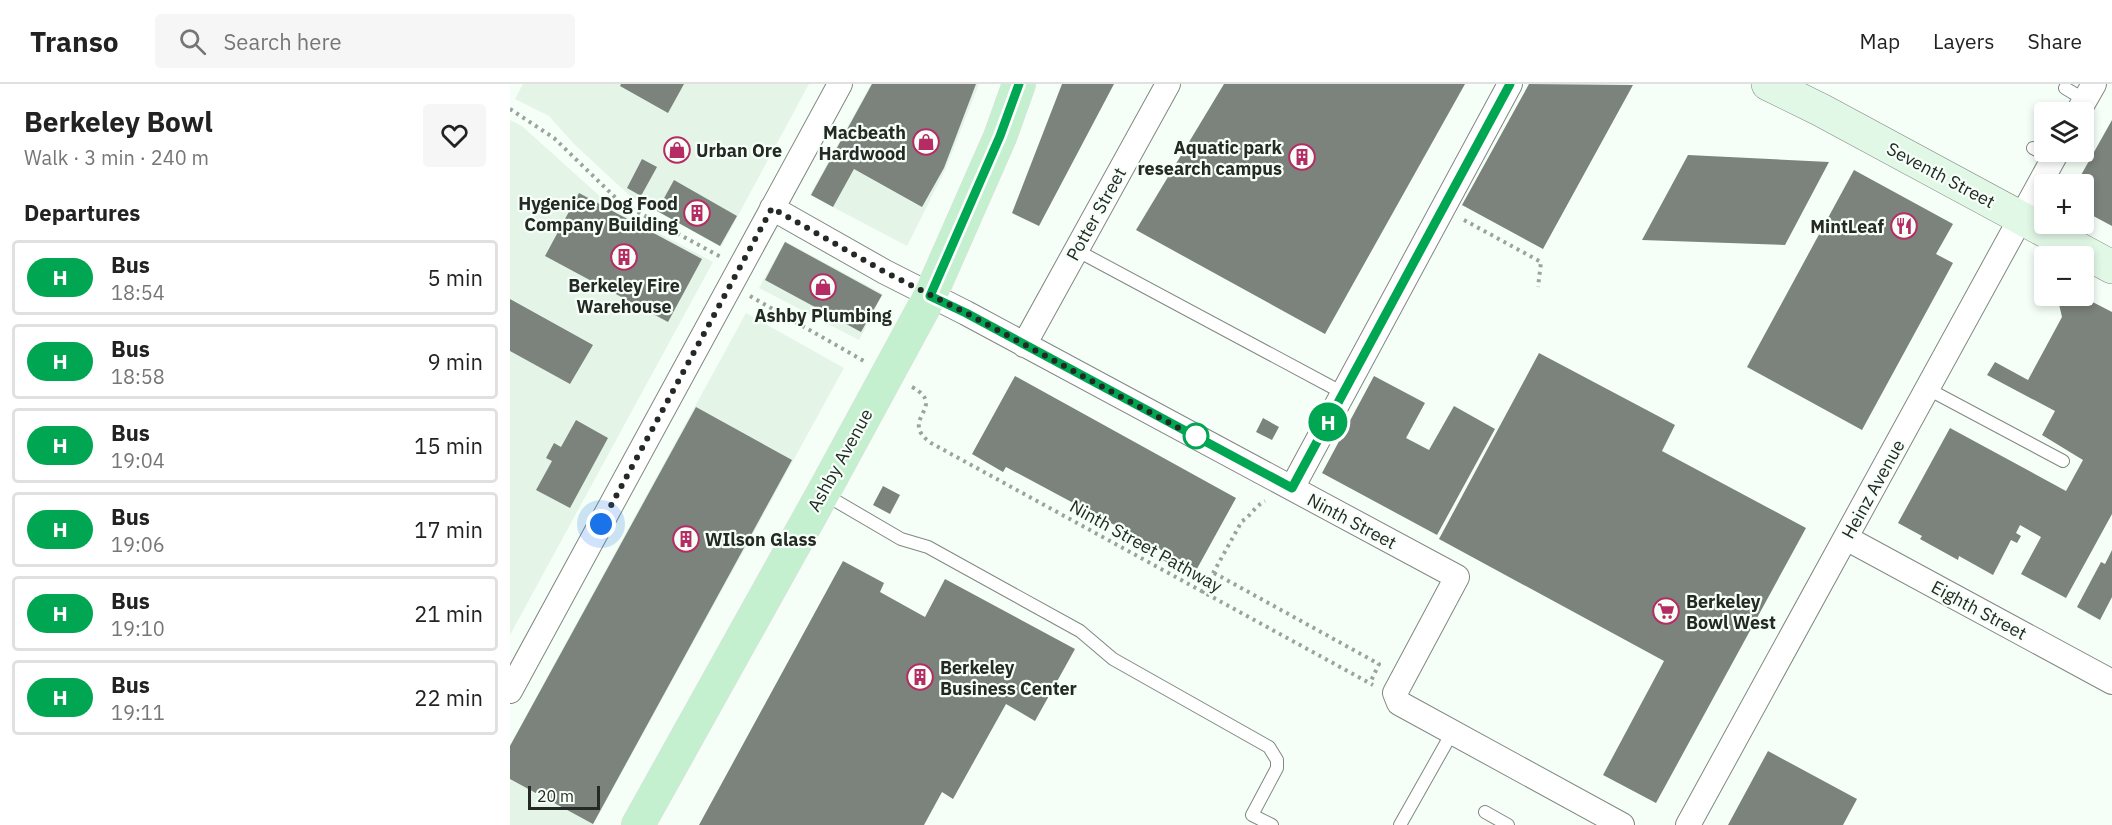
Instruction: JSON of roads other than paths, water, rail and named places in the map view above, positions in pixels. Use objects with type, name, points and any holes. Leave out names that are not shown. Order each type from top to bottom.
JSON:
[{"type":"main road","name":"Ashby Avenue","points":[[638,825],[930,296],[996,147],[1019,84]]},
{"type":"street","points":[[510,691],[840,84]]},
{"type":"street","name":"Potter Street","points":[[1024,345],[1168,84]]},
{"type":"street","points":[[1292,488],[1510,84]]},
{"type":"street","name":"Seventh Street","points":[[1768,84],[2112,267]]},
{"type":"street","name":"Heinz Avenue","points":[[1688,825],[2021,218],[2044,162]]},
{"type":"street","name":"Ninth Street","points":[[772,208],[930,296],[1457,577],[1395,693],[1400,703],[1453,731]]},
{"type":"street","name":"Eighth Street","points":[[1846,538],[2112,682]]},
{"type":"street","points":[[1453,731],[1622,825]]},
{"type":"lane","points":[[1077,250],[1344,393]]},
{"type":"lane","points":[[1928,389],[2062,461]]},
{"type":"lane","points":[[823,493],[901,539],[928,547],[1080,631],[1113,659],[1269,747],[1277,760],[1277,768],[1252,815],[1272,825]]},
{"type":"lane","points":[[1400,825],[1453,731]]},
{"type":"lane","points":[[1485,812],[1508,825]]},
{"type":"place","name":"Macbeath Hardwood","points":[[926,142]]},
{"type":"place","name":"Urban Ore","points":[[677,150]]},
{"type":"place","name":"Aquatic park research campus","points":[[1302,157]]},
{"type":"place","name":"Hygenice Dog Food Company Building","points":[[697,213]]},
{"type":"place","name":"MintLeaf","points":[[1904,226]]},
{"type":"place","name":"Berkeley Fire Warehouse","points":[[624,257]]},
{"type":"place","name":"Ashby Plumbing","points":[[823,287]]},
{"type":"place","name":"WIlson Glass","points":[[686,539]]},
{"type":"place","name":"Berkeley Bowl West","points":[[1666,611]]},
{"type":"place","name":"Berkeley Business Center","points":[[920,677]]}]
